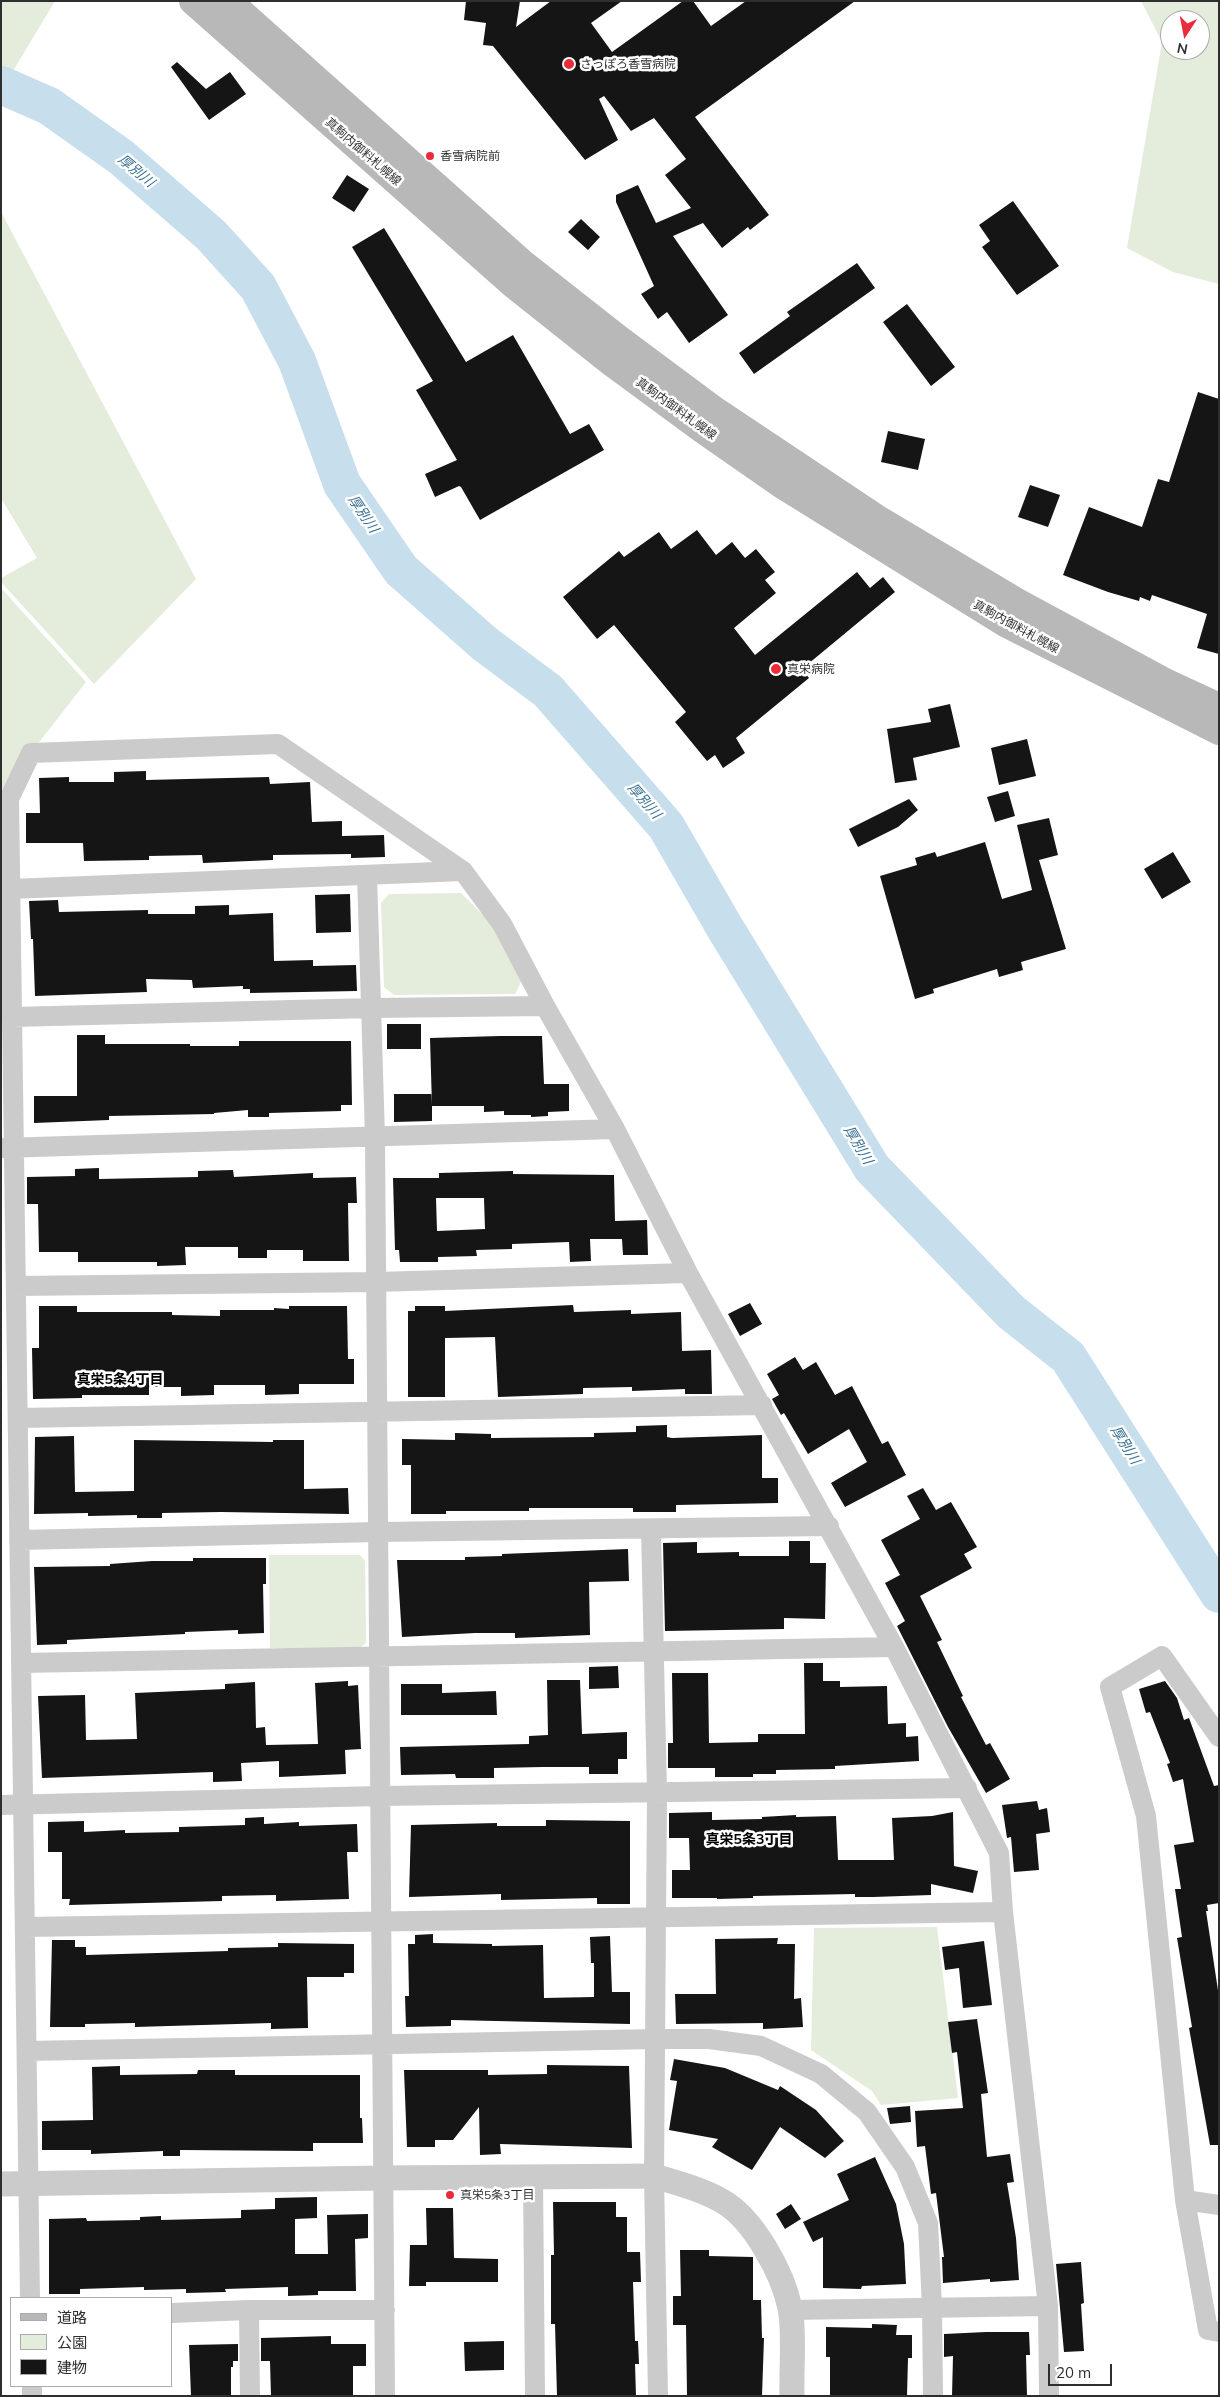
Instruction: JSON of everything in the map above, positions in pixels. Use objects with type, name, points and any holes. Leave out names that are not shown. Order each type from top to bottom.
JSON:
[{"type":"main road","name":"真駒内御料札幌線","points":[[193,1],[513,284],[611,362],[702,430],[781,484],[1007,624],[1219,731]]},
{"type":"main road","name":"真駒内御料札幌線","points":[[228,1],[522,263],[714,410],[876,518],[1017,602],[1167,682],[1219,707]]},
{"type":"street","points":[[30,2297],[16,1286],[8,1148],[12,1017],[9,798],[31,753],[278,744],[463,871],[502,924],[545,1006],[615,1129],[688,1273],[894,1647],[999,1853],[1003,1912],[1048,2306],[1049,2396]]},
{"type":"street","points":[[10,888],[463,871]]},
{"type":"street","points":[[367,875],[375,1137],[385,2396]]},
{"type":"street","points":[[12,1017],[372,1008],[545,1006]]},
{"type":"street","points":[[8,1148],[615,1129]]},
{"type":"street","points":[[16,1286],[376,1282],[688,1273]]},
{"type":"street","points":[[18,1418],[762,1405]]},
{"type":"street","points":[[20,1540],[378,1532],[829,1526]]},
{"type":"street","points":[[651,1529],[657,1792],[657,2039],[654,2176],[658,2396]]},
{"type":"street","points":[[21,1663],[894,1647]]},
{"type":"street","points":[[1219,1737],[1162,1656],[1110,1687],[1146,1816],[1185,2200],[1208,2330],[1219,2332]]},
{"type":"street","points":[[1,1805],[380,1796],[967,1788]]},
{"type":"street","points":[[25,1927],[381,1920],[1003,1912]]},
{"type":"street","points":[[27,2050],[382,2042],[657,2039],[709,2039],[761,2046],[821,2074],[867,2112],[904,2167],[928,2223],[932,2307],[933,2396]]},
{"type":"street","points":[[533,2176],[536,2396]]},
{"type":"street","points":[[1,2184],[654,2176],[686,2186],[724,2202],[756,2232],[783,2283],[790,2310],[792,2396]]},
{"type":"street","points":[[1185,2200],[1219,2205]]},
{"type":"street","points":[[790,2310],[1048,2306]]},
{"type":"street","points":[[172,2313],[249,2310],[384,2310]]},
{"type":"street","points":[[249,2310],[250,2396]]},
{"type":"green space","points":[[1,1],[55,1],[1,91]]},
{"type":"green space","points":[[1141,1],[1219,1],[1219,284],[1173,272],[1127,248],[1160,54],[1160,60],[1210,60],[1210,10],[1160,10],[1160,38]]},
{"type":"green space","points":[[1,212],[196,579],[94,684],[1,582],[1,578],[37,558],[1,498]]},
{"type":"green space","points":[[1,588],[86,682],[1,791]]},
{"type":"green space","points":[[461,893],[496,928],[523,978],[515,994],[394,995],[384,987],[381,903],[389,894]]},
{"type":"green space","points":[[269,1555],[360,1555],[365,1561],[366,1643],[358,1649],[270,1648]]},
{"type":"green space","points":[[937,1927],[958,2098],[881,2105],[872,2091],[811,2050],[814,1928]]},
{"type":"building","points":[[466,1],[520,1],[516,27],[551,1],[622,1],[591,23],[612,52],[683,1],[693,1],[711,26],[746,1],[855,1],[695,117],[769,215],[750,230],[748,227],[722,248],[703,223],[673,236],[728,315],[689,343],[667,312],[658,319],[641,294],[654,286],[616,202],[616,195],[638,185],[656,223],[691,208],[665,175],[686,159],[654,118],[631,131],[604,96],[599,99],[618,140],[585,160],[493,46],[483,45],[486,23],[464,20]]},
{"type":"building","points":[[177,62],[206,89],[230,72],[246,94],[209,120],[171,67]]},
{"type":"building","points":[[347,175],[369,189],[354,212],[332,198]]},
{"type":"building","points":[[1013,201],[1059,266],[1017,295],[982,247],[990,241],[979,225]]},
{"type":"building","points":[[581,219],[600,237],[588,250],[568,232]]},
{"type":"building","points":[[384,228],[466,362],[513,335],[570,434],[589,424],[604,450],[480,520],[461,487],[459,486],[435,497],[425,474],[457,460],[416,390],[433,381],[352,247]]},
{"type":"building","points":[[857,263],[875,288],[754,374],[739,353],[790,316],[787,312]]},
{"type":"building","points":[[907,304],[955,367],[931,386],[883,322]]},
{"type":"building","points":[[1198,392],[1219,399],[1219,654],[1197,648],[1207,614],[1152,595],[1150,601],[1140,597],[1139,601],[1108,592],[1063,575],[1089,507],[1142,527],[1158,479],[1169,482]]},
{"type":"building","points":[[888,431],[925,439],[918,470],[881,462]]},
{"type":"building","points":[[1030,485],[1060,495],[1048,527],[1018,517]]},
{"type":"building","points":[[697,530],[716,555],[732,542],[745,558],[756,549],[775,572],[765,580],[776,593],[734,628],[755,655],[857,572],[870,588],[883,577],[895,592],[802,669],[809,678],[736,738],[745,753],[723,768],[715,755],[707,761],[675,722],[686,712],[614,625],[597,639],[563,597],[619,551],[624,557],[659,532],[671,549]]},
{"type":"building","points":[[950,704],[960,747],[913,758],[917,780],[895,783],[887,729],[931,722],[928,709]]},
{"type":"building","points":[[1027,739],[1036,776],[999,785],[991,748]]},
{"type":"building","points":[[146,771],[146,780],[269,777],[270,784],[310,782],[312,822],[342,821],[342,836],[384,835],[385,857],[351,858],[351,854],[273,855],[273,860],[203,863],[202,855],[149,856],[149,860],[84,861],[83,843],[26,843],[26,813],[40,813],[39,778],[69,777],[69,782],[114,782],[114,772]]},
{"type":"building","points":[[1008,791],[1015,816],[995,822],[987,797]]},
{"type":"building","points":[[909,799],[918,810],[898,827],[858,847],[849,829]]},
{"type":"building","points":[[1049,818],[1058,855],[1039,860],[1066,949],[1021,962],[1023,970],[999,977],[997,969],[933,989],[934,993],[915,999],[880,876],[917,865],[915,858],[935,852],[937,857],[985,842],[1002,899],[1032,890],[1017,825]]},
{"type":"building","points":[[1173,852],[1191,882],[1162,899],[1144,869]]},
{"type":"building","points":[[350,894],[351,932],[316,933],[315,895]]},
{"type":"building","points":[[58,900],[59,912],[148,910],[148,914],[195,914],[195,906],[229,905],[229,915],[273,913],[274,961],[313,960],[313,966],[356,965],[357,991],[250,993],[250,989],[243,989],[243,986],[193,988],[192,980],[146,979],[147,992],[35,996],[33,939],[31,939],[29,901]]},
{"type":"building","points":[[387,1024],[421,1024],[421,1049],[387,1049]]},
{"type":"building","points":[[77,1035],[105,1035],[105,1044],[190,1044],[190,1046],[239,1046],[239,1041],[351,1041],[352,1105],[341,1105],[341,1111],[269,1113],[269,1117],[248,1117],[248,1110],[214,1114],[109,1116],[109,1120],[34,1123],[34,1096],[77,1096]]},
{"type":"building","points":[[542,1036],[544,1084],[569,1084],[569,1111],[548,1112],[548,1116],[531,1117],[531,1115],[504,1115],[504,1111],[484,1112],[484,1106],[432,1106],[430,1038]]},
{"type":"building","points":[[394,1094],[432,1094],[432,1121],[394,1122]]},
{"type":"building","points":[[99,1168],[99,1179],[198,1177],[198,1171],[233,1170],[234,1177],[313,1173],[313,1178],[356,1177],[357,1203],[348,1203],[349,1261],[303,1261],[303,1250],[267,1250],[267,1258],[238,1258],[238,1247],[185,1247],[186,1265],[157,1266],[157,1262],[78,1262],[78,1252],[39,1252],[38,1204],[27,1204],[27,1177],[75,1176],[75,1169]]},
{"type":"building","points":[[513,1171],[513,1174],[614,1175],[615,1221],[647,1220],[648,1255],[623,1255],[622,1239],[590,1239],[591,1261],[570,1262],[569,1242],[512,1244],[512,1249],[476,1250],[477,1256],[438,1257],[438,1262],[400,1262],[399,1250],[395,1250],[393,1178],[439,1178],[439,1173]],"holes":[[[436,1198],[484,1198],[485,1229],[437,1231]]]},
{"type":"building","points":[[750,1303],[762,1324],[740,1336],[728,1314]]},
{"type":"building","points":[[573,1305],[574,1312],[631,1310],[631,1314],[681,1312],[682,1351],[711,1350],[712,1394],[685,1394],[685,1389],[632,1391],[632,1387],[583,1388],[583,1394],[498,1397],[495,1337],[445,1338],[445,1397],[408,1397],[408,1311],[415,1311],[415,1306],[445,1306],[445,1311]]},
{"type":"building","points":[[39,1306],[77,1306],[77,1312],[172,1312],[172,1315],[220,1316],[220,1310],[274,1310],[274,1308],[289,1309],[289,1306],[347,1306],[348,1359],[354,1359],[354,1384],[299,1384],[299,1394],[265,1395],[265,1385],[214,1385],[214,1395],[181,1396],[181,1387],[149,1387],[149,1395],[82,1395],[82,1398],[33,1399],[32,1348],[39,1348]]},
{"type":"building","points":[[795,1357],[803,1370],[816,1362],[835,1395],[852,1386],[882,1444],[888,1441],[906,1475],[845,1507],[831,1483],[867,1462],[849,1429],[808,1454],[784,1413],[781,1415],[772,1399],[779,1395],[767,1374]]},
{"type":"building","points":[[667,1425],[667,1437],[672,1438],[762,1435],[762,1478],[778,1478],[778,1503],[676,1505],[676,1512],[633,1512],[633,1508],[529,1508],[529,1511],[446,1511],[446,1514],[411,1514],[411,1465],[402,1465],[402,1439],[455,1440],[455,1433],[491,1434],[491,1438],[594,1437],[594,1433],[636,1432],[636,1426]]},
{"type":"building","points":[[74,1436],[75,1492],[134,1491],[134,1440],[273,1442],[273,1440],[304,1440],[304,1489],[348,1488],[349,1514],[162,1513],[162,1518],[137,1518],[137,1515],[88,1516],[88,1513],[34,1514],[35,1437]]},
{"type":"building","points":[[923,1488],[936,1510],[951,1502],[977,1547],[964,1554],[972,1568],[920,1596],[942,1640],[937,1642],[963,1696],[961,1697],[986,1745],[990,1743],[1010,1779],[986,1793],[948,1727],[897,1626],[905,1621],[885,1583],[900,1575],[881,1540],[920,1519],[907,1496]]},
{"type":"building","points":[[789,1541],[810,1541],[810,1563],[826,1563],[825,1619],[784,1618],[784,1629],[665,1631],[663,1543],[697,1542],[697,1553],[739,1552],[739,1556],[789,1556]]},
{"type":"building","points":[[628,1549],[629,1581],[589,1582],[590,1635],[515,1638],[515,1633],[475,1633],[402,1637],[397,1560],[465,1560],[465,1557],[502,1556],[502,1554]]},
{"type":"building","points":[[193,1558],[266,1558],[266,1584],[263,1584],[264,1633],[238,1634],[238,1630],[185,1632],[185,1634],[67,1640],[67,1644],[37,1645],[34,1567],[110,1566],[110,1564],[152,1561],[193,1561]]},
{"type":"building","points":[[804,1663],[823,1663],[823,1681],[840,1681],[840,1687],[887,1686],[888,1724],[906,1723],[906,1737],[918,1736],[919,1761],[835,1766],[835,1769],[776,1770],[776,1774],[753,1774],[753,1777],[715,1777],[715,1768],[668,1768],[668,1743],[673,1743],[672,1673],[708,1673],[709,1743],[758,1742],[758,1734],[805,1734]]},
{"type":"building","points":[[618,1666],[619,1688],[589,1689],[589,1667]]},
{"type":"building","points":[[547,1680],[580,1680],[582,1734],[627,1732],[627,1759],[618,1759],[618,1774],[589,1774],[589,1767],[543,1767],[494,1768],[494,1778],[456,1778],[455,1774],[401,1775],[400,1747],[529,1744],[529,1736],[548,1735]]},
{"type":"building","points":[[348,1681],[348,1686],[358,1685],[361,1749],[345,1750],[346,1774],[279,1777],[279,1761],[241,1763],[242,1781],[213,1782],[213,1772],[42,1778],[38,1696],[85,1695],[86,1740],[137,1739],[135,1693],[225,1689],[225,1684],[255,1682],[256,1728],[265,1727],[266,1745],[318,1744],[315,1683]]},
{"type":"building","points":[[1165,1681],[1177,1698],[1184,1720],[1189,1718],[1214,1786],[1219,1785],[1219,1903],[1207,1905],[1208,1911],[1206,1911],[1219,1997],[1219,2145],[1210,2145],[1189,2028],[1192,2027],[1177,1938],[1182,1937],[1175,1889],[1181,1889],[1174,1845],[1194,1842],[1183,1779],[1173,1782],[1167,1764],[1170,1763],[1150,1712],[1146,1713],[1139,1689]]},
{"type":"building","points":[[401,1684],[442,1684],[442,1693],[496,1691],[497,1715],[401,1715]]},
{"type":"building","points":[[1037,1801],[1039,1810],[1047,1808],[1050,1832],[1036,1834],[1039,1870],[1014,1872],[1011,1837],[1007,1838],[1002,1805]]},
{"type":"building","points":[[712,1812],[712,1820],[762,1819],[762,1817],[796,1815],[796,1817],[836,1816],[838,1860],[894,1860],[892,1818],[932,1816],[953,1812],[954,1866],[978,1871],[973,1893],[931,1884],[931,1895],[855,1897],[855,1894],[753,1896],[753,1898],[717,1899],[672,1898],[672,1870],[690,1870],[689,1838],[669,1838],[669,1813]]},
{"type":"building","points":[[264,1817],[264,1824],[299,1822],[299,1826],[357,1824],[358,1852],[347,1852],[349,1899],[276,1901],[276,1895],[222,1896],[222,1901],[69,1905],[70,1899],[62,1899],[62,1852],[48,1852],[48,1822],[84,1821],[84,1832],[125,1830],[125,1833],[179,1832],[179,1827],[245,1825],[245,1818]]},
{"type":"building","points":[[546,1820],[630,1821],[630,1904],[597,1904],[597,1898],[501,1900],[501,1894],[409,1897],[411,1825],[497,1823],[497,1826],[546,1826]]},
{"type":"building","points":[[433,1934],[433,1943],[492,1944],[492,1946],[543,1945],[544,1998],[594,1997],[594,1963],[591,1963],[590,1937],[610,1936],[612,1992],[630,1992],[630,2024],[451,2020],[451,2026],[406,2027],[405,1996],[409,1996],[408,1944],[415,1944],[415,1935]]},
{"type":"building","points":[[778,1938],[777,1944],[795,1944],[794,1999],[801,1998],[803,2027],[763,2029],[763,2023],[676,2024],[675,1994],[716,1994],[715,1939]]},
{"type":"building","points":[[52,1940],[75,1940],[75,1947],[86,1947],[86,1955],[228,1951],[228,1948],[278,1947],[278,1943],[354,1944],[354,1973],[344,1973],[344,1977],[307,1977],[308,2028],[271,2029],[271,2023],[135,2027],[135,2023],[85,2024],[85,2027],[50,2027]]},
{"type":"building","points":[[984,1941],[992,2005],[963,2008],[959,1968],[945,1970],[942,1947]]},
{"type":"building","points":[[977,2019],[988,2093],[981,2094],[987,2157],[1010,2154],[1014,2182],[1007,2183],[1016,2238],[1019,2280],[990,2282],[990,2279],[943,2283],[942,2257],[944,2257],[936,2193],[931,2194],[925,2146],[917,2147],[915,2111],[963,2108],[957,2052],[952,2053],[948,2022]]},
{"type":"building","points":[[674,2059],[725,2068],[778,2090],[780,2086],[816,2110],[844,2141],[825,2158],[780,2127],[752,2170],[712,2147],[718,2139],[669,2130],[677,2081],[670,2080]]},
{"type":"building","points":[[547,2065],[629,2066],[632,2148],[500,2144],[501,2154],[480,2155],[479,2107],[453,2140],[435,2140],[435,2147],[407,2147],[404,2070],[488,2070],[488,2075],[547,2074]]},
{"type":"building","points":[[120,2066],[120,2075],[197,2074],[198,2070],[235,2070],[235,2075],[360,2075],[360,2118],[362,2118],[363,2143],[313,2143],[313,2151],[180,2150],[180,2156],[163,2156],[163,2151],[91,2154],[91,2150],[42,2150],[42,2121],[93,2120],[92,2067]]},
{"type":"building","points":[[910,2106],[911,2122],[890,2124],[887,2108]]},
{"type":"building","points":[[875,2157],[896,2204],[904,2244],[906,2284],[862,2286],[861,2289],[823,2288],[823,2237],[813,2242],[803,2222],[849,2200],[837,2174]]},
{"type":"building","points":[[317,2197],[317,2218],[295,2219],[295,2254],[328,2254],[327,2215],[368,2214],[368,2238],[355,2239],[356,2291],[318,2291],[318,2295],[288,2296],[288,2287],[225,2289],[226,2292],[186,2293],[186,2289],[144,2290],[144,2287],[80,2289],[80,2294],[49,2294],[49,2219],[86,2218],[87,2221],[140,2220],[140,2217],[161,2216],[161,2220],[241,2218],[241,2210],[275,2209],[275,2198]]},
{"type":"building","points":[[553,2202],[616,2202],[616,2217],[627,2217],[627,2252],[640,2252],[641,2282],[633,2282],[635,2341],[638,2341],[639,2364],[635,2364],[636,2396],[557,2396],[555,2324],[551,2324],[551,2255],[554,2255]]},
{"type":"building","points":[[791,2204],[801,2219],[785,2229],[776,2214]]},
{"type":"building","points":[[426,2208],[453,2208],[454,2258],[498,2259],[498,2282],[426,2282],[426,2286],[409,2286],[410,2245],[427,2245]]},
{"type":"building","points":[[680,2250],[709,2250],[709,2256],[753,2257],[753,2300],[761,2300],[762,2338],[764,2338],[762,2396],[687,2396],[686,2325],[673,2325],[673,2296],[681,2296]]},
{"type":"building","points":[[1081,2262],[1084,2303],[1081,2304],[1084,2351],[1064,2352],[1056,2264]]},
{"type":"building","points":[[872,2324],[897,2325],[896,2335],[912,2335],[912,2358],[908,2358],[907,2396],[830,2396],[830,2357],[826,2357],[826,2327],[872,2328]]},
{"type":"building","points":[[1029,2332],[1030,2355],[1026,2355],[1027,2396],[952,2396],[953,2356],[944,2357],[944,2334]]},
{"type":"building","points":[[331,2336],[331,2344],[366,2344],[366,2366],[353,2366],[353,2396],[271,2396],[270,2361],[261,2361],[261,2338]]},
{"type":"building","points":[[504,2341],[504,2370],[465,2371],[464,2342]]},
{"type":"building","points":[[238,2344],[238,2361],[233,2361],[233,2367],[231,2367],[231,2396],[191,2396],[189,2345]]},
{"type":"waterway","name":"厚別川","points":[[1,85],[49,106],[121,157],[211,235],[258,287],[297,361],[342,484],[401,570],[485,644],[548,691],[666,826],[725,928],[872,1168],[1011,1312],[1068,1357],[1219,1594]]},
{"type":"place","name":"さっぽろ香雪病院","points":[[569,64]]},
{"type":"place","name":"香雪病院前","points":[[430,156]]},
{"type":"place","name":"真栄病院","points":[[776,669]]},
{"type":"place","name":"真栄5条3丁目","points":[[450,2195]]},
{"type":"district","name":"真栄5条4丁目","points":[[120,1380]]},
{"type":"district","name":"真栄5条3丁目","points":[[749,1840]]}]
